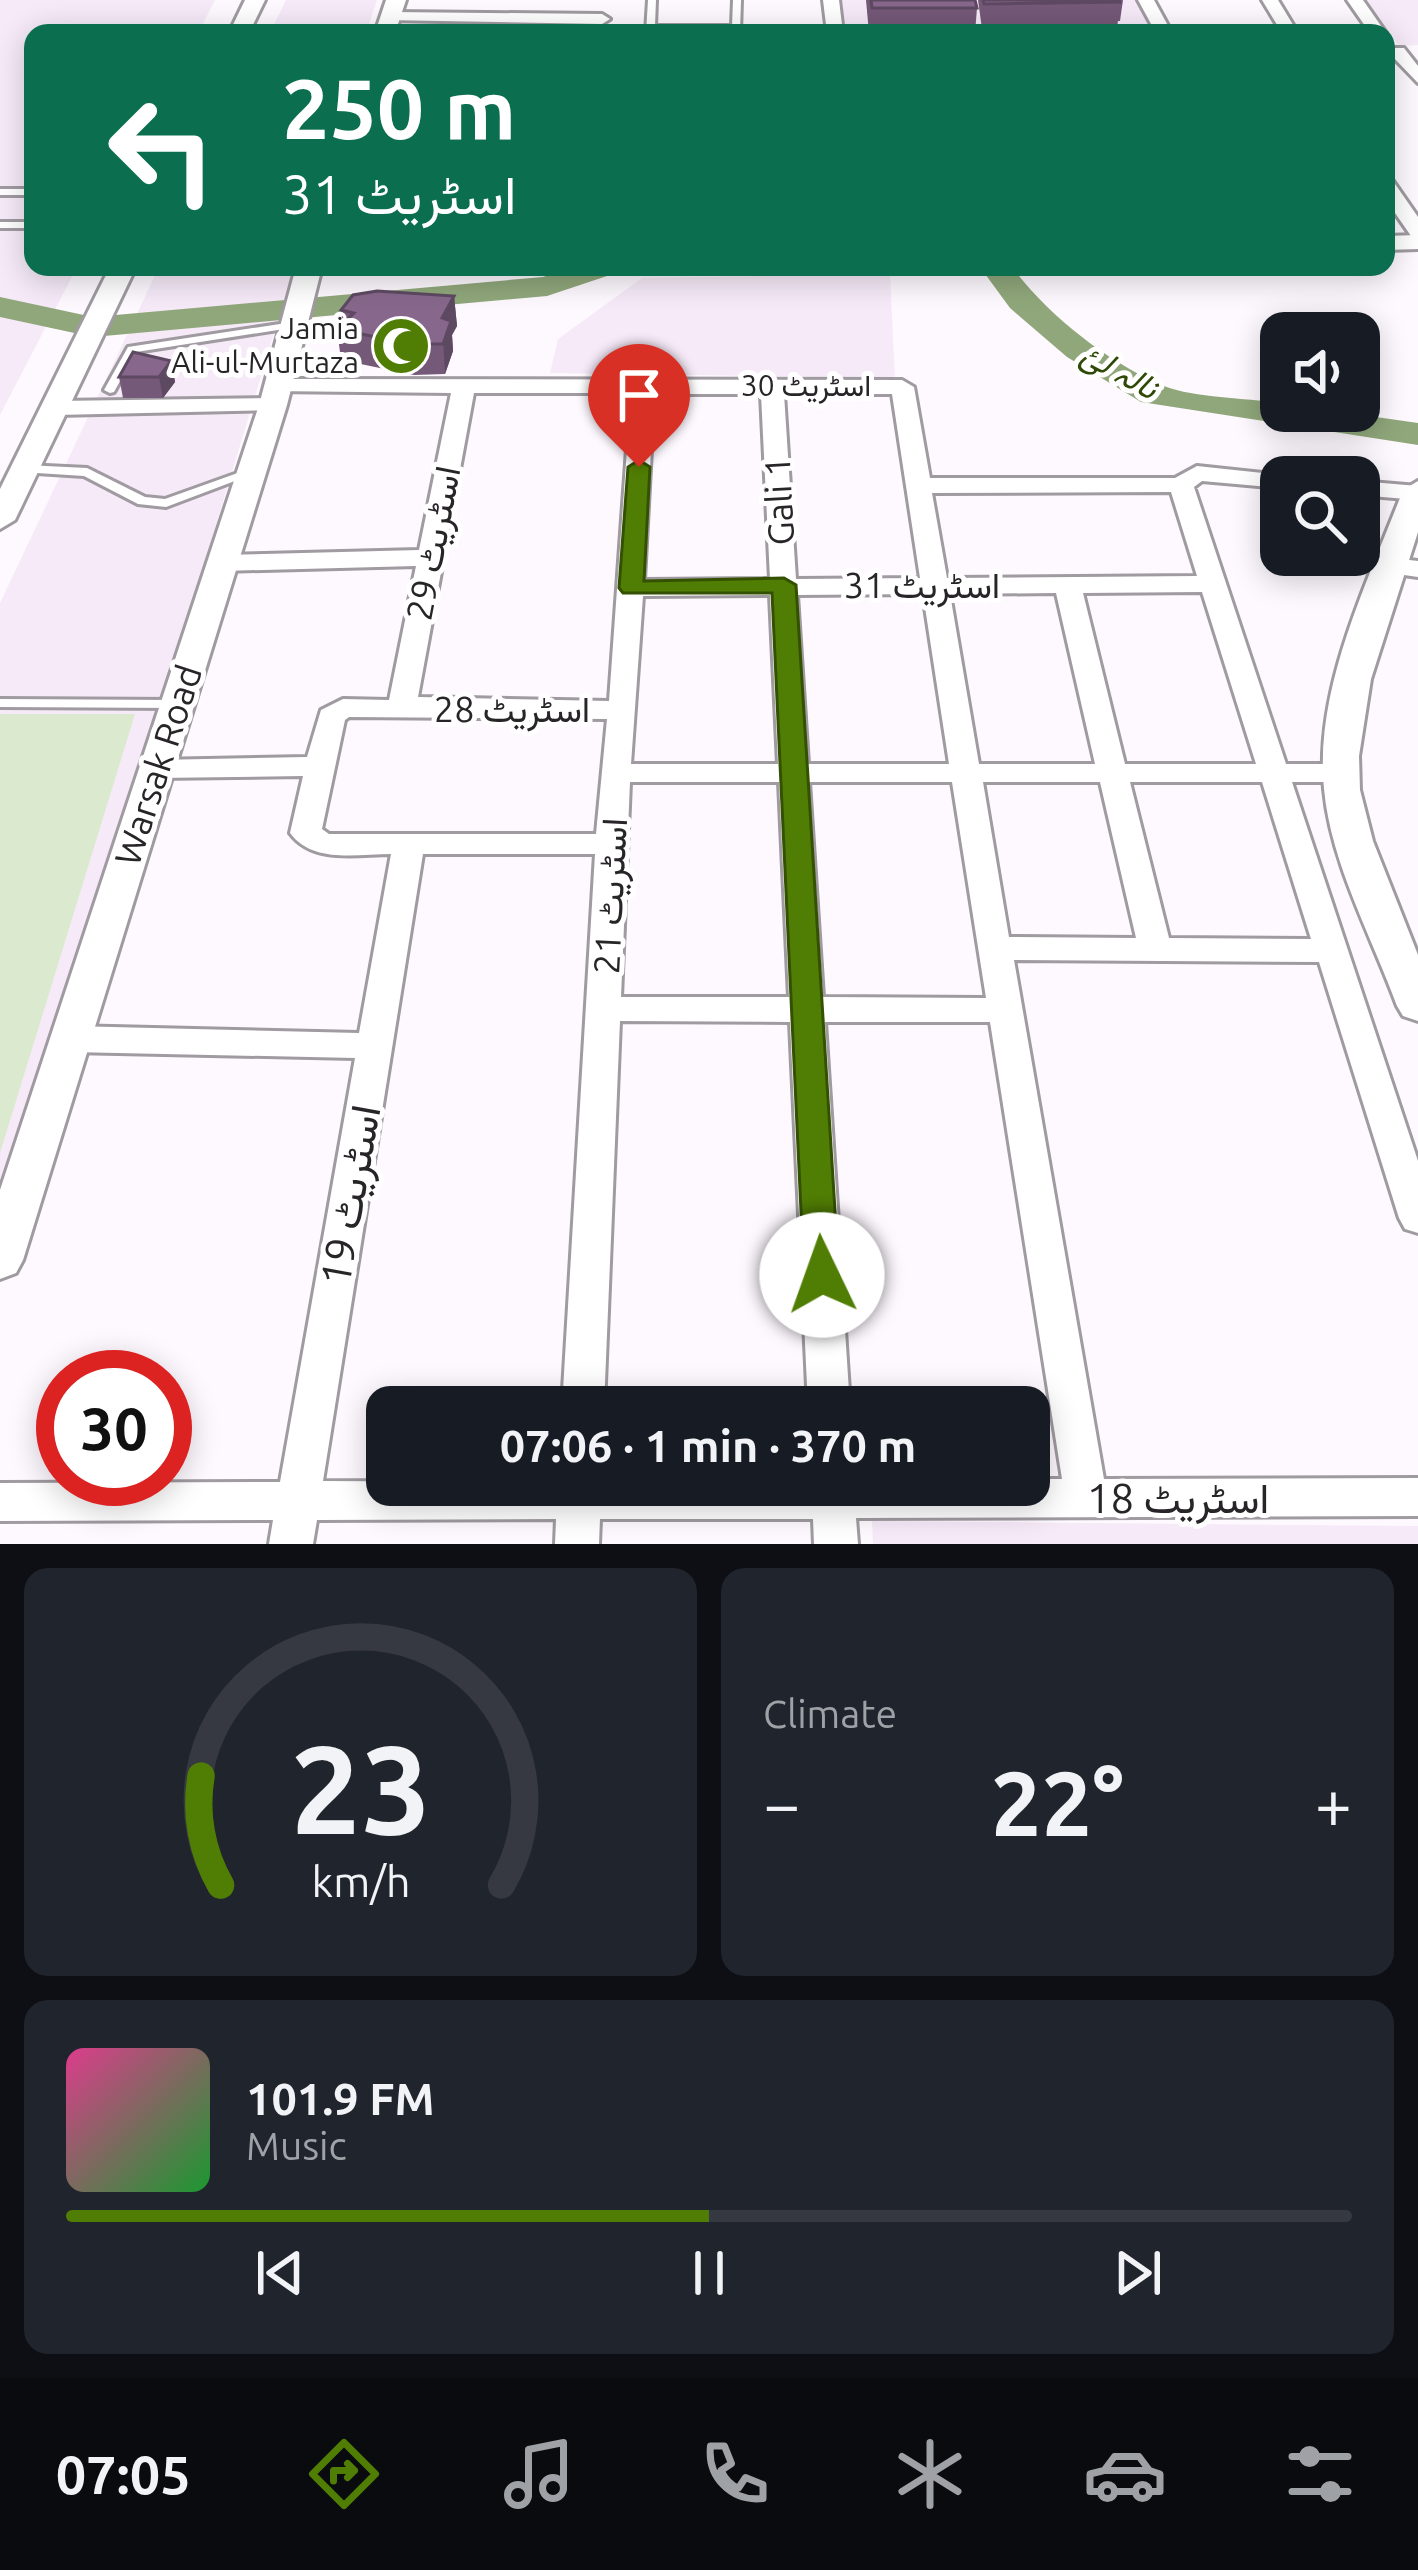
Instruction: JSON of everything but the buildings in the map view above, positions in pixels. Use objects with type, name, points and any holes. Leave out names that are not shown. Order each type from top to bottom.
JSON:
[{"type":"street","points":[[391,16],[486,24]]},
{"type":"street","points":[[546,24],[603,17]]},
{"type":"street","points":[[1396,50],[1418,78]]},
{"type":"street","points":[[1395,198],[1418,232]]},
{"type":"street","points":[[0,520],[118,276]]},
{"type":"street","name":"Warsak Road","points":[[0,1260],[276,395],[306,276]]},
{"type":"street","name":"اسٹریٹ 30","points":[[56,408],[464,385],[902,387],[919,486]]},
{"type":"street","name":"اسٹریٹ 29","points":[[410,705],[430,558],[464,385]]},
{"type":"street","name":"اسٹریٹ 21","points":[[585,1386],[615,773],[644,386]]},
{"type":"street","name":"Gali 1","points":[[772,386],[828,1386]]},
{"type":"street","points":[[1086,1498],[919,486],[1181,485],[1197,473],[1260,479]]},
{"type":"street","points":[[1181,485],[1418,1218]]},
{"type":"street","points":[[1380,495],[1415,506],[1405,568],[1350,695],[1342,726],[1341,773],[1346,811],[1418,1006]]},
{"type":"street","points":[[222,563],[430,558]]},
{"type":"street","points":[[1067,584],[1155,948]]},
{"type":"street","name":"اسٹریٹ 31","points":[[632,588],[1212,584]]},
{"type":"street","name":"اسٹریٹ 28","points":[[320,766],[331,716],[343,708],[623,710]]},
{"type":"street","points":[[157,769],[320,766],[306,833],[322,844],[614,844]]},
{"type":"street","points":[[615,773],[1341,773]]},
{"type":"street","name":"اسٹریٹ 19","points":[[294,1523],[408,847]]},
{"type":"street","points":[[995,948],[1331,951]]},
{"type":"street","points":[[605,1009],[1005,1010]]},
{"type":"street","points":[[70,1039],[375,1046]]},
{"type":"street","name":"اسٹریٹ 18","points":[[1050,1497],[1418,1497]]},
{"type":"street","name":"اسٹریٹ 18","points":[[0,1502],[294,1523],[635,1506]]},
{"type":"street","points":[[835,1506],[836,1544]]},
{"type":"lane","points":[[110,390],[132,349],[294,321]]},
{"type":"lane","points":[[25,469],[87,472],[142,501],[166,502],[251,472]]},
{"type":"lane","points":[[0,703],[177,704]]},
{"type":"shaded area","points":[[0,0],[215,0],[203,24],[24,24],[24,276],[72,276],[0,415]]},
{"type":"shaded area","points":[[286,0],[377,0],[369,24],[274,24]]},
{"type":"shaded area","points":[[830,0],[1140,0],[1153,24],[833,24]]},
{"type":"shaded area","points":[[1364,0],[1418,0],[1418,45],[1399,46],[1395,24],[1382,24]]},
{"type":"shaded area","points":[[155,276],[291,276],[54,1061],[0,1197],[0,603]]},
{"type":"shaded area","points":[[890,276],[895,378],[550,373],[558,339],[642,278]]},
{"type":"shaded area","points":[[872,1521],[1418,1526],[1418,1544],[873,1544]]},
{"type":"green space","points":[[0,714],[135,714],[0,1153]]},
{"type":"waterway","name":"نالہ لئ","points":[[0,307],[93,327],[547,286],[576,276]]},
{"type":"waterway","name":"نالہ لئ","points":[[1003,276],[1021,301],[1079,350],[1153,395],[1418,434]]},
{"type":"place","name":"Jamia Ali-ul-Murtaza","points":[[401,346]]},
{"type":"route","points":[[639,467],[632,588],[784,585],[822,1275]]}]
